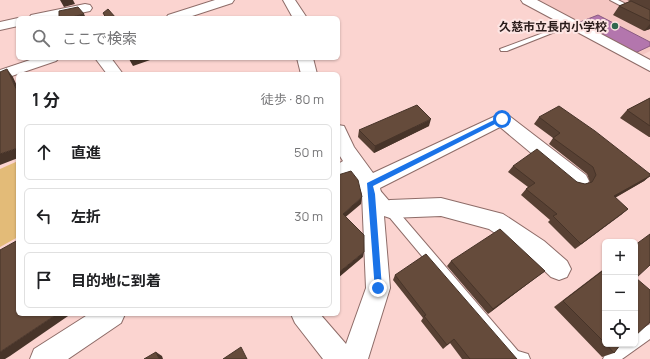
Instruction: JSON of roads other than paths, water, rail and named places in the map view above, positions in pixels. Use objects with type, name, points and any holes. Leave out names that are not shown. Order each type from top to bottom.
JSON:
[{"type":"street","points":[[178,16],[212,2],[228,0]]},
{"type":"street","points":[[289,0],[299,16]]},
{"type":"street","points":[[527,0],[648,63]]},
{"type":"street","points":[[47,16],[85,9]]},
{"type":"street","points":[[0,26],[16,22]]},
{"type":"street","points":[[0,75],[45,60]]},
{"type":"street","points":[[105,60],[114,72]]},
{"type":"street","points":[[305,60],[308,72]]},
{"type":"street","points":[[369,184],[502,119],[579,181]]},
{"type":"street","points":[[340,136],[346,150],[346,169],[369,184],[372,194],[378,288],[354,359]]},
{"type":"street","points":[[390,209],[441,207],[494,221],[536,248],[559,269]]},
{"type":"street","points":[[44,359],[109,316]]},
{"type":"street","points":[[306,316],[340,359]]},
{"type":"lane","points":[[612,0],[650,19]]},
{"type":"lane","points":[[504,49],[572,24]]},
{"type":"lane","points":[[369,184],[514,356],[523,359]]},
{"type":"lane","points":[[638,339],[650,330]]},
{"type":"lane","points":[[610,359],[627,347]]},
{"type":"place","name":"久慈市立長内小学校","points":[[615,26]]}]
